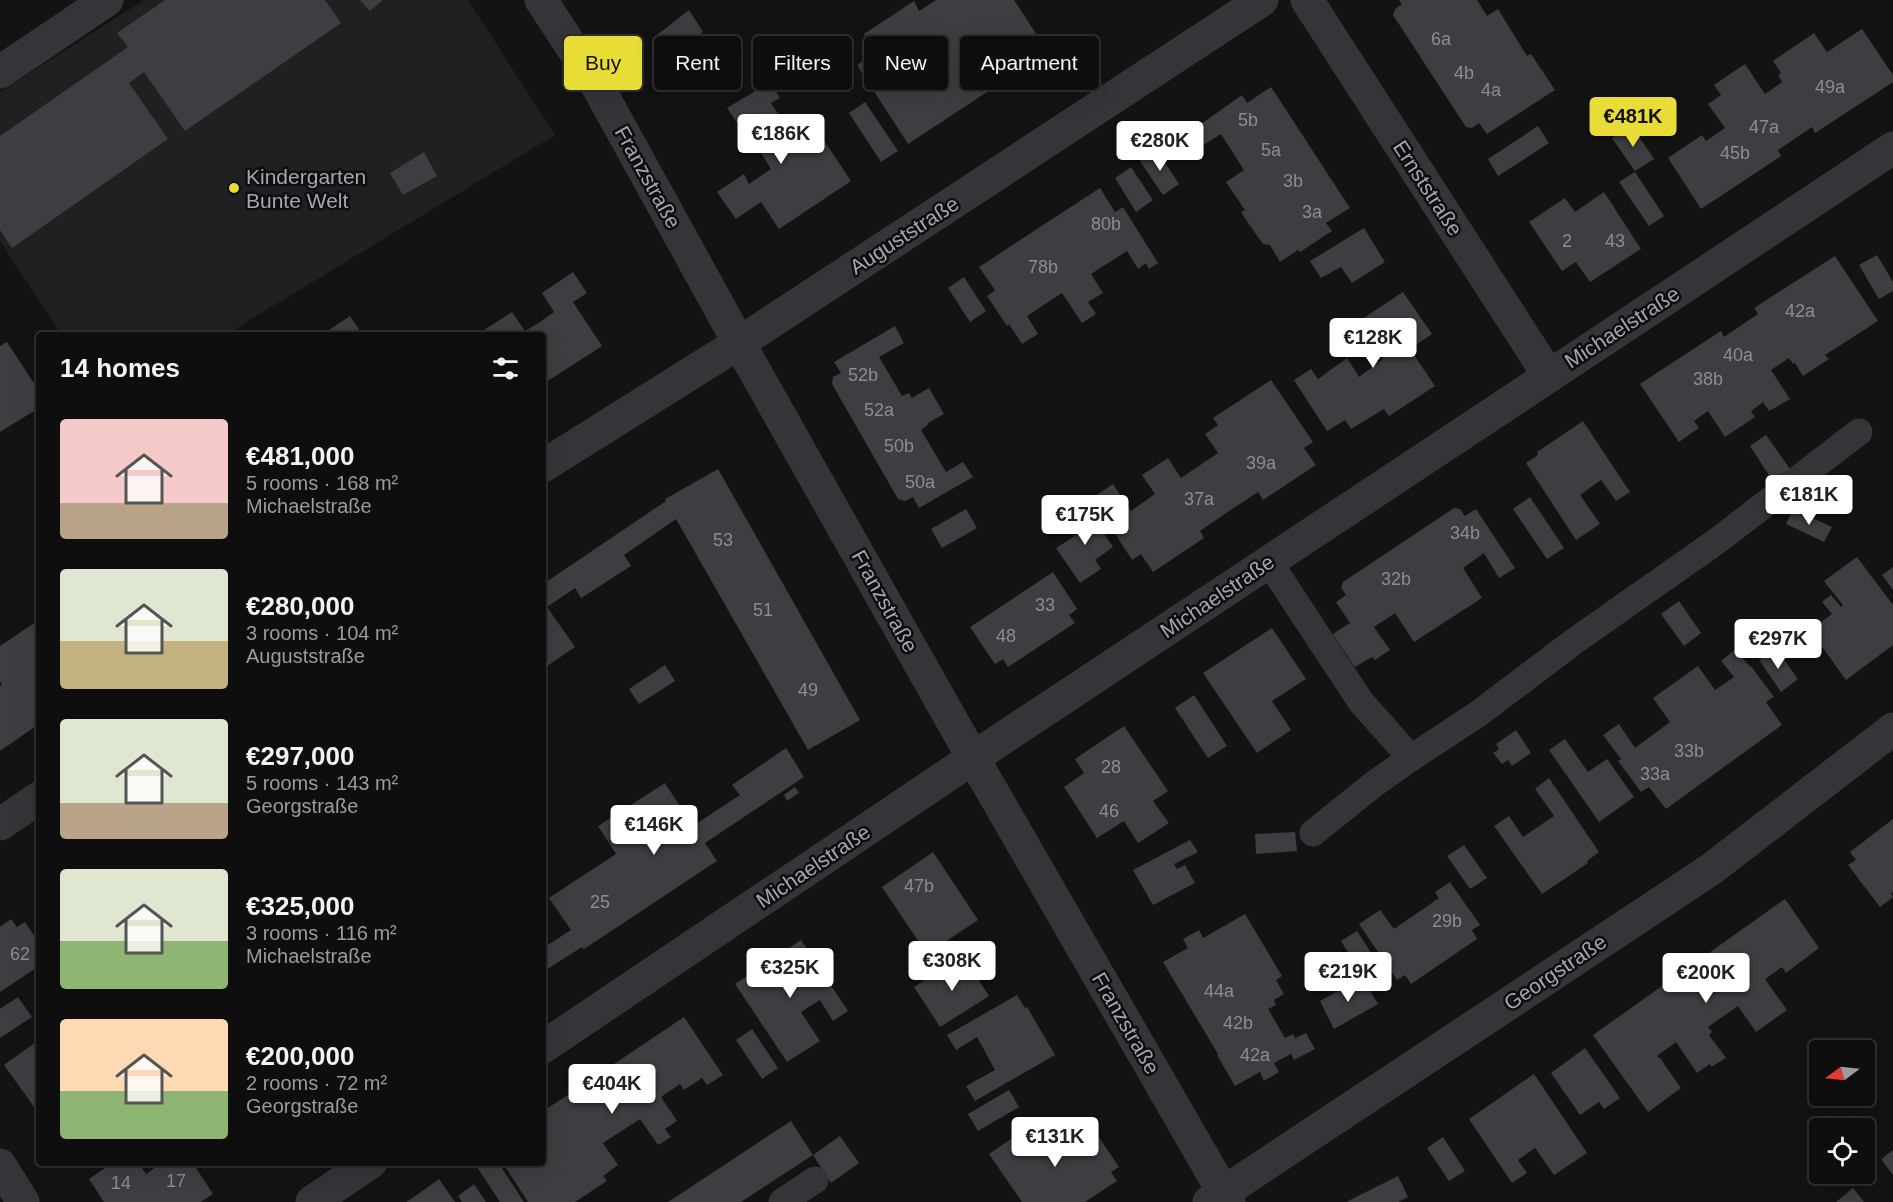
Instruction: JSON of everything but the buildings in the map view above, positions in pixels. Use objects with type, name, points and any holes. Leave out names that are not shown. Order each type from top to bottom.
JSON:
[{"type":"street","points":[[0,72],[107,0]]},
{"type":"street","name":"Franzstraße","points":[[541,0],[598,87],[739,343],[1221,1199]]},
{"type":"street","name":"Auguststraße","points":[[546,464],[739,343],[1262,0]]},
{"type":"street","name":"Ernststraße","points":[[1307,0],[1549,375]]},
{"type":"street","name":"Michaelstraße","points":[[546,1045],[973,758],[1893,148]]},
{"type":"street","name":"Georgstraße","points":[[1221,1199],[1710,870],[1893,729]]},
{"type":"street","points":[[0,824],[36,800]]},
{"type":"street","points":[[0,1165],[23,1202]]},
{"type":"street","points":[[312,1202],[365,1166]]},
{"type":"lane","points":[[1313,833],[1411,758],[1478,714],[1576,640],[1717,541],[1859,432]]},
{"type":"lane","points":[[1269,562],[1361,702],[1411,758]]},
{"type":"lane","points":[[782,1202],[815,1180]]},
{"type":"shaded area","name":"Kindergarten Bunte Welt","points":[[144,0],[468,0],[555,135],[230,332],[60,332],[0,241],[0,92]]},
{"type":"place","name":"Kindergarten Bunte Welt","points":[[234,188]]}]
